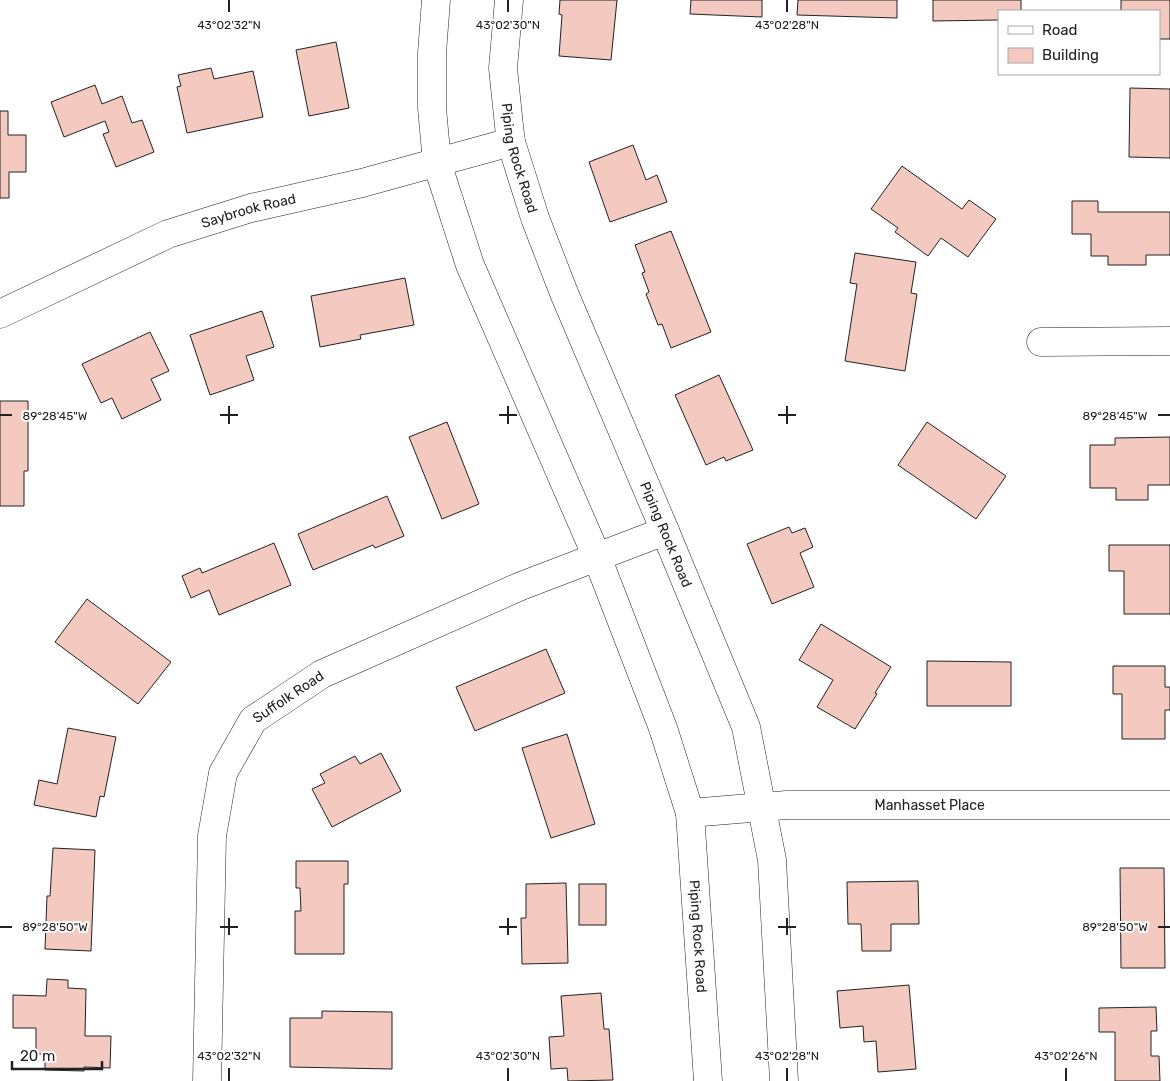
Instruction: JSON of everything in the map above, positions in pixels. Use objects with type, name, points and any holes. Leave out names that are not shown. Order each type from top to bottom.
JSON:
[{"type":"street","name":"Piping Rock Road","points":[[436,0],[432,52],[432,108],[437,163],[470,265],[597,558],[663,728],[690,813],[708,1081]]},
{"type":"street","name":"Piping Rock Road","points":[[509,0],[503,68],[510,142],[535,218],[558,276],[746,727],[772,860],[784,1081]]},
{"type":"street","name":"Saybrook Road","points":[[0,314],[168,234],[251,208],[362,183],[510,142]]},
{"type":"street","points":[[1041,342],[1170,342]]},
{"type":"street","name":"Suffolk Road","points":[[207,1081],[212,836],[223,772],[253,720],[322,674],[521,586],[665,531]]},
{"type":"street","name":"Manhasset Place","points":[[690,813],[787,805],[1170,805]]},
{"type":"building","points":[[560,0],[617,0],[611,60],[559,56],[562,15],[559,14]]},
{"type":"building","points":[[691,0],[762,0],[762,17],[690,14]]},
{"type":"building","points":[[798,0],[897,0],[897,18],[797,15]]},
{"type":"building","points":[[933,0],[1021,0],[1021,10],[998,10],[998,20],[933,21]]},
{"type":"building","points":[[1121,0],[1170,0],[1170,39],[1160,39],[1160,10],[1121,10]]},
{"type":"building","points":[[336,42],[349,108],[309,116],[296,50]]},
{"type":"building","points":[[211,68],[214,79],[253,71],[263,117],[187,133],[177,87],[181,86],[178,75]]},
{"type":"building","points":[[95,85],[102,104],[122,96],[132,123],[142,120],[154,152],[116,167],[103,134],[109,132],[105,121],[64,137],[51,102]]},
{"type":"building","points":[[1130,88],[1170,89],[1170,158],[1129,157]]},
{"type":"building","points":[[0,111],[8,111],[8,135],[26,135],[26,172],[9,172],[9,198],[0,198]]},
{"type":"building","points":[[633,145],[646,180],[657,175],[667,202],[610,222],[589,162]]},
{"type":"building","points":[[902,166],[962,209],[969,200],[996,219],[968,257],[941,238],[928,256],[895,232],[898,228],[871,209]]},
{"type":"building","points":[[1072,201],[1098,201],[1098,212],[1170,212],[1170,255],[1146,255],[1146,265],[1108,265],[1108,256],[1091,256],[1091,234],[1072,234]]},
{"type":"building","points":[[671,231],[711,332],[671,348],[662,324],[658,325],[646,294],[649,292],[642,273],[645,272],[635,245]]},
{"type":"building","points":[[855,253],[916,262],[911,293],[917,294],[905,371],[845,361],[857,284],[850,283]]},
{"type":"building","points":[[405,278],[414,325],[360,335],[361,339],[320,347],[311,296]]},
{"type":"building","points":[[262,311],[274,347],[246,356],[254,380],[210,395],[190,335]]},
{"type":"building","points":[[150,332],[169,371],[151,379],[161,400],[122,419],[112,398],[101,403],[82,364]]},
{"type":"building","points":[[719,375],[753,450],[726,461],[724,457],[706,465],[675,395]]},
{"type":"building","points":[[0,401],[28,401],[28,471],[24,471],[24,506],[0,506]]},
{"type":"building","points":[[447,422],[479,504],[442,519],[409,437]]},
{"type":"building","points":[[927,422],[1006,476],[976,519],[898,465]]},
{"type":"building","points":[[1170,437],[1170,485],[1148,485],[1148,500],[1116,500],[1116,488],[1090,488],[1090,445],[1115,445],[1115,438]]},
{"type":"building","points":[[387,496],[404,536],[375,548],[373,545],[313,570],[298,534]]},
{"type":"building","points":[[789,527],[792,533],[805,528],[813,547],[800,553],[814,587],[772,604],[747,544]]},
{"type":"building","points":[[274,543],[291,585],[219,615],[209,590],[191,598],[182,576],[200,568],[202,573]]},
{"type":"building","points":[[1109,545],[1170,545],[1170,614],[1124,614],[1124,571],[1109,571]]},
{"type":"building","points":[[87,599],[171,662],[138,704],[55,642]]},
{"type":"building","points":[[821,624],[891,667],[855,729],[817,707],[833,680],[799,660]]},
{"type":"building","points":[[546,649],[565,693],[475,731],[456,687]]},
{"type":"building","points":[[927,661],[1011,662],[1011,706],[927,706]]},
{"type":"building","points":[[1113,666],[1165,666],[1165,687],[1170,687],[1170,710],[1165,710],[1165,739],[1122,739],[1122,694],[1113,694]]},
{"type":"building","points":[[68,728],[116,737],[104,797],[100,796],[96,817],[34,805],[39,780],[57,784]]},
{"type":"building","points":[[567,734],[595,824],[551,838],[522,748]]},
{"type":"building","points":[[381,753],[401,791],[332,827],[312,789],[325,783],[320,774],[355,756],[360,764]]},
{"type":"building","points":[[53,848],[95,850],[91,951],[45,949],[47,896],[50,896]]},
{"type":"building","points":[[296,861],[348,861],[348,884],[344,884],[344,954],[295,954],[295,911],[301,911],[300,888],[296,888]]},
{"type":"building","points":[[1120,868],[1164,868],[1165,968],[1121,968]]},
{"type":"building","points":[[918,881],[919,924],[891,924],[891,951],[862,951],[861,924],[848,924],[847,882]]},
{"type":"building","points":[[566,883],[568,963],[522,964],[521,918],[526,918],[526,884]]},
{"type":"building","points":[[579,884],[606,884],[606,925],[579,925]]},
{"type":"building","points":[[47,979],[68,980],[68,988],[86,989],[85,1036],[111,1036],[110,1068],[84,1067],[84,1071],[45,1070],[45,1054],[36,1054],[36,1028],[13,1028],[13,995],[46,996]]},
{"type":"building","points":[[909,985],[916,1069],[878,1072],[876,1041],[864,1042],[863,1026],[840,1028],[837,991]]},
{"type":"building","points":[[601,993],[604,1029],[609,1029],[613,1080],[568,1081],[567,1068],[551,1069],[549,1037],[564,1036],[561,996]]},
{"type":"building","points":[[1156,1007],[1157,1031],[1151,1031],[1151,1056],[1159,1056],[1160,1081],[1115,1081],[1115,1032],[1099,1032],[1099,1008]]},
{"type":"building","points":[[322,1011],[392,1012],[392,1069],[290,1067],[290,1018],[322,1018]]}]
